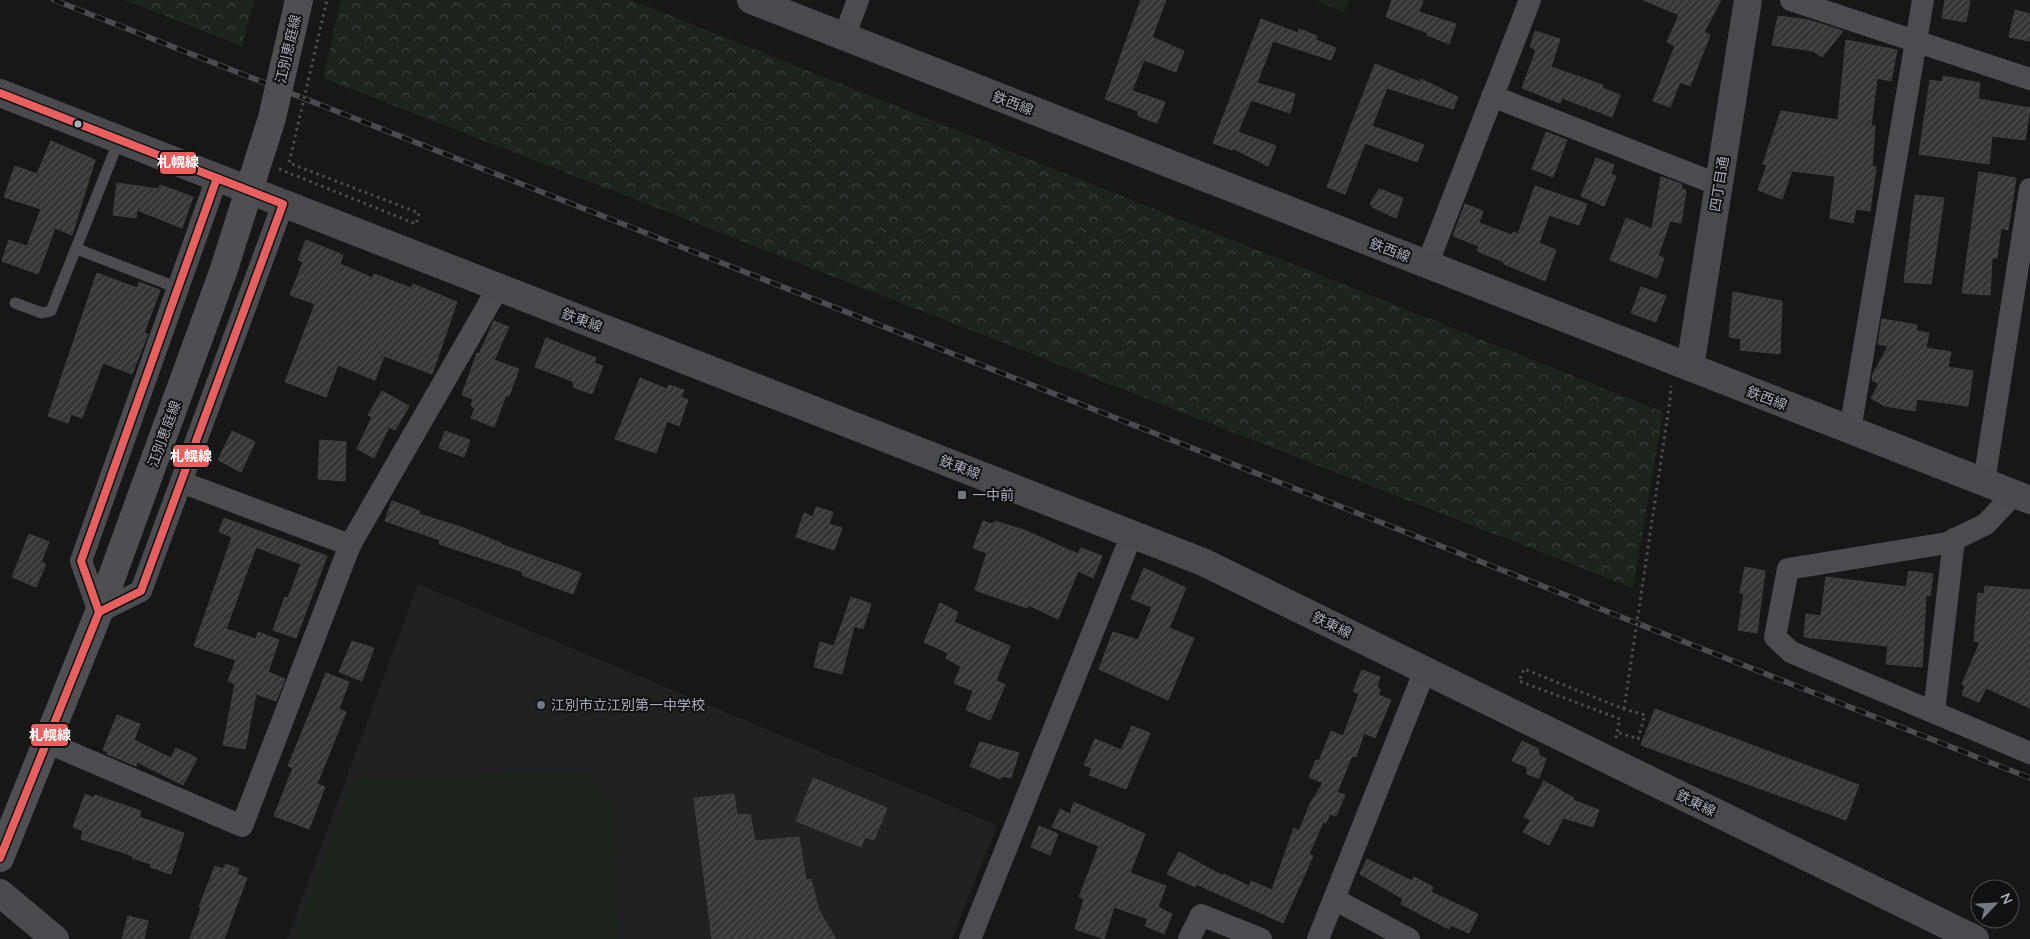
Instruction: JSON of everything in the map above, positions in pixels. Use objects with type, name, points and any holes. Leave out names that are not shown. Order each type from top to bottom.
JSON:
[{"type":"main road","name":"江別恵庭線","points":[[0,858],[99,612],[223,272],[272,118],[299,0]]},
{"type":"street","name":"鉄西線","points":[[751,0],[1427,265],[1681,374],[1850,430],[2022,497]]},
{"type":"street","points":[[844,36],[858,0]]},
{"type":"street","points":[[1427,265],[1530,0]]},
{"type":"street","name":"四丁目通","points":[[1681,374],[1719,185],[1748,0]]},
{"type":"street","points":[[1791,0],[2030,79]]},
{"type":"street","points":[[1850,430],[1923,0]]},
{"type":"street","name":"鉄東線","points":[[0,93],[1203,562],[1975,939]]},
{"type":"street","points":[[1492,96],[1719,185]]},
{"type":"street","points":[[217,178],[81,560],[99,612],[142,591],[283,204]]},
{"type":"street","points":[[1984,482],[2030,189]]},
{"type":"street","points":[[46,742],[242,826],[350,546],[498,288]]},
{"type":"street","points":[[181,482],[350,546]]},
{"type":"street","points":[[2022,497],[1986,524],[1947,543],[1788,569],[1775,637],[1791,652],[2030,753]]},
{"type":"street","points":[[970,939],[1132,534]]},
{"type":"street","points":[[1934,712],[1954,539]]},
{"type":"street","points":[[1318,939],[1425,670]]},
{"type":"street","points":[[0,893],[56,939]]},
{"type":"street","points":[[1334,900],[1409,939]]},
{"type":"street","points":[[1188,939],[1201,914],[1262,939]]},
{"type":"lane","points":[[15,303],[42,313],[51,311],[119,140]]},
{"type":"lane","points":[[77,249],[178,288]]},
{"type":"path","points":[[278,169],[416,224],[418,213],[289,163],[327,0]]},
{"type":"path","points":[[1624,709],[1670,400],[1681,374]]},
{"type":"path","points":[[1615,745],[1617,732],[1620,719],[1519,681],[1524,669],[1624,709],[1645,715],[1638,739],[1617,732]]},
{"type":"shaded area","name":"江別市立江別第一中学校","points":[[418,584],[997,825],[952,939],[287,939]]},
{"type":"green space","points":[[124,0],[254,0],[242,46]]},
{"type":"green space","points":[[341,0],[631,0],[1663,412],[1633,588],[323,78]]},
{"type":"green space","points":[[1317,0],[1349,0],[1344,13]]},
{"type":"green space","points":[[588,772],[613,800],[618,939],[295,939],[355,779]]},
{"type":"building","points":[[1141,0],[1166,0],[1152,37],[1184,51],[1176,72],[1144,60],[1132,91],[1165,102],[1157,123],[1138,116],[1138,111],[1105,99]]},
{"type":"building","points":[[1392,0],[1423,0],[1419,12],[1456,24],[1449,44],[1427,35],[1428,33],[1386,17]]},
{"type":"building","points":[[1643,0],[1721,0],[1704,32],[1710,35],[1690,86],[1680,82],[1670,107],[1653,101],[1675,46],[1667,42],[1679,15]]},
{"type":"building","points":[[1945,0],[1970,0],[1966,22],[1942,18]]},
{"type":"building","points":[[2015,10],[2030,14],[2030,41],[2009,37]]},
{"type":"building","points":[[1778,16],[1809,20],[1843,31],[1822,57],[1813,51],[1772,45]]},
{"type":"building","points":[[1261,19],[1298,33],[1299,29],[1317,36],[1316,40],[1336,48],[1331,60],[1273,41],[1257,83],[1295,94],[1290,113],[1251,100],[1238,132],[1276,146],[1268,166],[1232,148],[1232,150],[1213,143]]},
{"type":"building","points":[[1535,31],[1560,39],[1551,67],[1603,85],[1602,88],[1620,95],[1612,117],[1562,98],[1560,103],[1522,88],[1536,50],[1530,47]]},
{"type":"building","points":[[1846,40],[1897,50],[1891,81],[1877,78],[1871,126],[1875,126],[1872,166],[1876,167],[1870,211],[1856,209],[1853,223],[1830,218],[1835,176],[1792,171],[1782,199],[1758,190],[1767,165],[1763,164],[1781,111],[1838,120]]},
{"type":"building","points":[[1375,64],[1420,82],[1421,79],[1458,97],[1453,109],[1387,88],[1372,126],[1424,145],[1417,162],[1365,143],[1345,194],[1327,187]]},
{"type":"building","points":[[1943,76],[1980,83],[1978,99],[2030,108],[2025,140],[1992,136],[1989,164],[1919,154],[1930,80],[1942,82]]},
{"type":"building","points":[[1546,132],[1567,140],[1553,177],[1532,169]]},
{"type":"building","points":[[51,141],[95,160],[72,235],[55,228],[38,274],[2,261],[9,240],[27,246],[41,209],[4,197],[15,166],[37,174]]},
{"type":"building","points":[[1596,158],[1614,165],[1611,174],[1616,176],[1604,206],[1581,196]]},
{"type":"building","points":[[1979,172],[2016,178],[2008,230],[2001,228],[1997,258],[1992,258],[1990,295],[1962,293]]},
{"type":"building","points":[[1661,177],[1682,184],[1681,189],[1686,190],[1681,223],[1670,221],[1658,256],[1664,258],[1657,278],[1610,260],[1626,218],[1652,229]]},
{"type":"building","points":[[117,183],[158,189],[160,185],[193,197],[182,228],[137,210],[136,218],[113,215]]},
{"type":"building","points":[[1535,186],[1587,204],[1579,225],[1549,215],[1539,243],[1556,250],[1545,281],[1477,251],[1479,246],[1453,236],[1465,204],[1483,211],[1479,223],[1512,235],[1513,232],[1518,234]]},
{"type":"building","points":[[1379,189],[1403,198],[1396,218],[1372,207],[1373,205],[1370,204]]},
{"type":"building","points":[[1915,195],[1944,198],[1931,284],[1904,282]]},
{"type":"building","points":[[306,240],[343,255],[340,264],[373,278],[374,274],[411,288],[413,284],[457,302],[432,374],[384,356],[375,380],[338,365],[326,397],[285,382],[315,304],[290,295],[303,262],[298,260]]},
{"type":"building","points":[[97,273],[137,288],[139,282],[160,290],[144,333],[148,334],[132,374],[103,363],[82,418],[71,414],[68,423],[48,416]]},
{"type":"building","points":[[1641,287],[1666,296],[1656,322],[1631,313]]},
{"type":"building","points":[[1733,292],[1782,301],[1780,354],[1740,350],[1741,339],[1729,337]]},
{"type":"building","points":[[1882,319],[1917,325],[1916,331],[1929,333],[1926,348],[1951,352],[1948,367],[1973,371],[1968,406],[1917,399],[1915,411],[1885,406],[1871,398],[1879,384],[1872,380],[1873,374],[1888,346],[1878,344]]},
{"type":"building","points":[[494,321],[509,327],[494,360],[519,369],[509,396],[506,395],[494,427],[471,418],[475,408],[471,406],[473,399],[462,395],[477,353],[479,354]]},
{"type":"building","points":[[546,338],[596,358],[594,363],[603,366],[592,394],[573,387],[572,381],[535,367]]},
{"type":"building","points":[[640,378],[667,389],[669,385],[684,390],[681,397],[688,400],[679,426],[667,421],[656,453],[615,439]]},
{"type":"building","points":[[382,391],[409,406],[395,430],[389,427],[374,458],[357,449],[372,417],[368,415]]},
{"type":"building","points":[[232,431],[255,442],[241,472],[218,460]]},
{"type":"building","points":[[445,431],[470,440],[464,457],[439,448]]},
{"type":"building","points":[[320,440],[346,442],[345,481],[318,479]]},
{"type":"building","points":[[392,501],[420,511],[419,514],[461,527],[500,544],[581,573],[573,594],[522,575],[523,572],[439,544],[440,540],[385,521]]},
{"type":"building","points":[[816,507],[833,512],[829,524],[842,528],[834,550],[796,537],[804,513],[813,517]]},
{"type":"building","points":[[224,518],[327,556],[296,638],[273,630],[285,597],[288,598],[301,564],[256,547],[226,629],[256,639],[258,632],[279,640],[268,672],[285,679],[276,701],[256,694],[245,749],[223,745],[235,684],[228,681],[236,660],[194,646],[232,537],[219,532]]},
{"type":"building","points":[[983,521],[992,524],[995,521],[1024,530],[1078,554],[1081,548],[1102,556],[1093,578],[1078,571],[1058,619],[1028,605],[1027,608],[975,590],[987,553],[973,548]]},
{"type":"building","points":[[29,534],[49,542],[41,562],[46,564],[36,587],[12,577]]},
{"type":"building","points":[[1745,567],[1765,571],[1757,633],[1738,630],[1744,594],[1740,593]]},
{"type":"building","points":[[1144,568],[1186,588],[1169,628],[1194,638],[1168,700],[1099,669],[1113,632],[1138,640],[1152,607],[1131,599]]},
{"type":"building","points":[[1909,571],[1933,574],[1930,596],[1926,595],[1922,667],[1886,664],[1888,646],[1804,637],[1806,614],[1821,616],[1826,577],[1906,587]]},
{"type":"building","points":[[1985,586],[2030,590],[2030,708],[1986,688],[1979,702],[1962,695],[1965,686],[1962,684],[1980,642],[1974,641],[1978,593],[1984,594]]},
{"type":"building","points":[[851,597],[871,604],[863,629],[854,626],[842,674],[814,667],[820,642],[834,646]]},
{"type":"building","points":[[940,603],[958,612],[954,622],[1010,646],[996,680],[1005,685],[990,720],[966,710],[973,691],[954,683],[961,667],[946,658],[948,653],[924,642]]},
{"type":"building","points":[[352,641],[374,648],[362,681],[339,672]]},
{"type":"building","points":[[1362,670],[1380,677],[1377,686],[1380,690],[1378,695],[1391,700],[1375,738],[1364,733],[1356,757],[1352,756],[1337,792],[1345,795],[1336,816],[1330,814],[1326,823],[1323,822],[1309,854],[1313,856],[1283,923],[1196,884],[1195,887],[1167,874],[1179,852],[1223,876],[1224,874],[1249,886],[1251,881],[1272,890],[1294,828],[1299,831],[1310,804],[1323,783],[1309,777],[1316,760],[1319,761],[1331,731],[1343,736],[1359,694],[1353,691]]},
{"type":"building","points":[[326,673],[349,682],[339,709],[346,712],[317,784],[325,787],[309,829],[274,816],[293,768],[288,766]]},
{"type":"building","points":[[1655,709],[1859,785],[1846,820],[1641,745]]},
{"type":"building","points":[[117,715],[140,724],[134,740],[171,758],[176,748],[197,758],[183,785],[137,762],[136,766],[107,754],[108,752],[103,750]]},
{"type":"building","points":[[1132,726],[1150,733],[1126,789],[1089,775],[1092,768],[1084,765],[1095,739],[1121,750]]},
{"type":"building","points":[[1522,741],[1538,749],[1539,755],[1546,759],[1539,778],[1527,774],[1527,767],[1512,761]]},
{"type":"building","points":[[980,742],[1019,753],[1011,778],[1002,776],[1000,779],[970,766]]},
{"type":"building","points":[[813,778],[887,808],[874,840],[865,837],[861,847],[796,821]]},
{"type":"building","points":[[1544,781],[1574,798],[1573,800],[1599,810],[1593,827],[1563,818],[1549,845],[1523,832],[1531,820],[1524,817]]},
{"type":"building","points":[[85,794],[94,798],[95,795],[141,811],[139,817],[184,833],[171,874],[150,867],[151,864],[132,858],[133,856],[81,839],[83,831],[73,827]]},
{"type":"building","points":[[734,794],[737,815],[750,814],[755,841],[799,837],[806,880],[811,879],[819,911],[836,939],[712,939],[694,798]]},
{"type":"building","points":[[1074,802],[1145,834],[1130,873],[1166,886],[1158,907],[1172,914],[1164,934],[1145,926],[1148,919],[1114,907],[1104,939],[1075,929],[1084,899],[1079,897],[1099,846],[1052,827],[1060,809],[1070,814]]},
{"type":"building","points":[[1039,826],[1058,834],[1050,855],[1031,847]]},
{"type":"building","points":[[1367,859],[1412,881],[1414,877],[1433,887],[1431,892],[1478,914],[1469,933],[1451,925],[1449,929],[1401,904],[1403,899],[1360,874]]},
{"type":"building","points":[[226,864],[239,869],[237,874],[247,878],[224,939],[190,939],[201,908],[199,907],[215,866],[223,869]]},
{"type":"building","points":[[128,916],[148,921],[144,939],[122,939]]},
{"type":"railway","points":[[54,0],[2030,778]]},
{"type":"transit line","name":"札幌線","points":[[0,93],[283,204],[141,591],[99,612]]},
{"type":"transit line","name":"札幌線","points":[[99,612],[81,561],[217,178]]},
{"type":"transit line","name":"札幌線","points":[[0,858],[99,612]]},
{"type":"place","name":"一中前","points":[[962,495]]},
{"type":"place","name":"江別市立江別第一中学校","points":[[541,705]]}]
